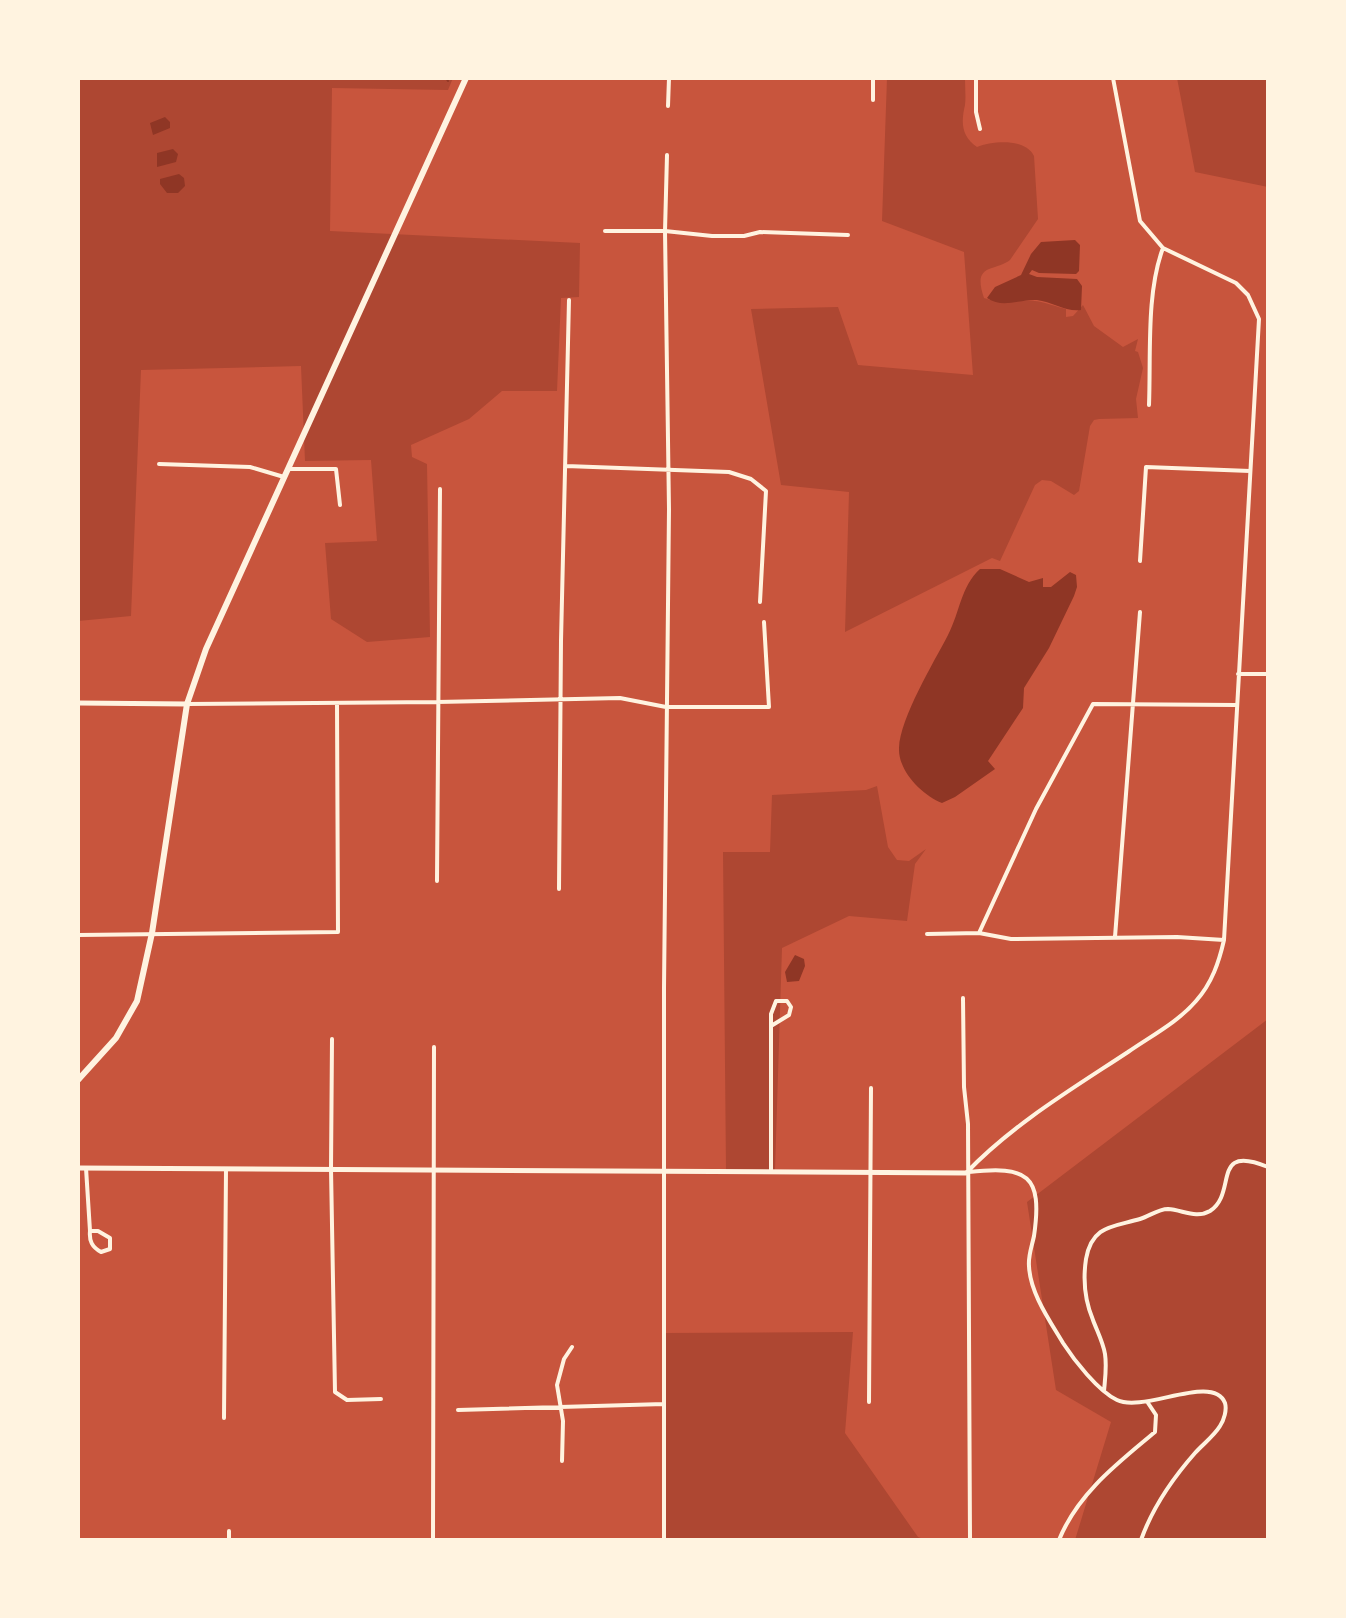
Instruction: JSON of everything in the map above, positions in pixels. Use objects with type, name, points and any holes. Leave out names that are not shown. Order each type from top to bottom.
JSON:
[{"type":"main road","points":[[78,1080],[116,1038],[140,987],[152,933],[187,704],[220,614],[466,78]]},
{"type":"street","points":[[668,106],[669,78]]},
{"type":"street","points":[[873,78],[873,100]]},
{"type":"street","points":[[976,78],[976,112],[980,129]]},
{"type":"street","points":[[966,1173],[986,1152],[1023,1123],[1178,1018],[1205,989],[1216,970],[1224,940],[1259,319],[1248,295],[1236,283],[1163,248],[1140,221],[1113,78]]},
{"type":"street","points":[[664,1540],[667,155]]},
{"type":"street","points":[[605,231],[665,231],[712,236],[744,236],[760,232],[848,235]]},
{"type":"street","points":[[1149,405],[1154,297],[1157,264],[1163,248]]},
{"type":"street","points":[[559,889],[569,300]]},
{"type":"street","points":[[159,464],[250,467],[284,477]]},
{"type":"street","points":[[566,466],[729,472],[751,479],[766,491],[760,602]]},
{"type":"street","points":[[1140,561],[1146,467],[1250,471]]},
{"type":"street","points":[[288,469],[336,469],[340,505]]},
{"type":"street","points":[[437,881],[440,489]]},
{"type":"street","points":[[1115,937],[1140,612]]},
{"type":"street","points":[[78,703],[620,698],[666,707],[769,707],[764,622]]},
{"type":"street","points":[[1238,674],[1268,674]]},
{"type":"street","points":[[78,935],[338,932],[337,703]]},
{"type":"street","points":[[979,933],[1036,809],[1093,704],[1236,705]]},
{"type":"street","points":[[927,934],[979,933],[1011,939],[1177,937],[1224,940]]},
{"type":"street","points":[[963,998],[964,1087],[968,1124],[970,1540]]},
{"type":"street","points":[[771,1026],[789,1015],[791,1007],[787,1001],[778,1000],[773,1004],[771,1026],[771,1170]]},
{"type":"street","points":[[332,1039],[335,1392],[347,1400],[381,1399]]},
{"type":"street","points":[[433,1540],[434,1047]]},
{"type":"street","points":[[869,1402],[871,1088]]},
{"type":"street","points":[[1104,1391],[1105,1353],[1089,1310],[1085,1286],[1086,1258],[1094,1238],[1106,1227],[1142,1219],[1161,1210],[1201,1215],[1212,1209],[1223,1195],[1229,1168],[1245,1159],[1268,1167]]},
{"type":"street","points":[[78,1168],[966,1173],[1004,1169],[1018,1172],[1031,1183],[1036,1207],[1029,1264],[1031,1279],[1063,1342],[1104,1391],[1118,1401],[1148,1403],[1205,1390],[1220,1397],[1225,1411],[1220,1426],[1172,1484],[1141,1540]]},
{"type":"street","points":[[86,1168],[90,1231],[91,1243],[101,1252],[110,1249],[110,1238],[98,1231],[90,1231]]},
{"type":"street","points":[[224,1418],[226,1169]]},
{"type":"street","points":[[562,1461],[562,1406],[557,1385],[564,1359],[572,1347]]},
{"type":"street","points":[[1059,1540],[1075,1509],[1095,1484],[1155,1432],[1156,1415],[1148,1403]]},
{"type":"street","points":[[458,1410],[664,1404]]},
{"type":"street","points":[[229,1531],[229,1540]]},
{"type":"shaded area","points":[[78,78],[453,78],[448,90],[332,88],[330,231],[580,243],[579,297],[561,298],[557,391],[502,391],[469,419],[411,445],[412,457],[427,464],[430,637],[367,642],[331,619],[325,543],[377,541],[371,460],[305,461],[301,366],[141,370],[131,616],[78,621]]},
{"type":"shaded area","points":[[887,78],[965,78],[963,123],[972,143],[977,147],[1000,142],[1016,144],[1030,150],[1034,156],[1038,219],[1010,260],[983,274],[981,287],[984,298],[1003,302],[1043,302],[1066,309],[1066,317],[1073,316],[1083,305],[1094,326],[1123,347],[1138,339],[1135,351],[1143,368],[1136,399],[1138,418],[1094,420],[1090,426],[1079,491],[1074,495],[1051,481],[1042,480],[1035,485],[1000,561],[992,558],[845,632],[849,492],[781,485],[751,309],[838,307],[858,365],[973,375],[964,252],[882,221]]},
{"type":"shaded area","points":[[1177,78],[1268,78],[1268,187],[1195,172]]},
{"type":"shaded area","points":[[165,117],[170,122],[170,128],[153,135],[150,123]]},
{"type":"shaded area","points":[[173,149],[178,154],[176,162],[157,167],[157,153]]},
{"type":"shaded area","points":[[179,174],[184,178],[185,186],[178,193],[167,193],[160,179]]},
{"type":"shaded area","points":[[1075,240],[1080,245],[1079,271],[1076,274],[1032,270],[1029,274],[1077,279],[1082,286],[1081,310],[1070,310],[1037,300],[999,303],[987,298],[995,287],[1021,275],[1041,242]]},
{"type":"shaded area","points":[[980,569],[1000,569],[1029,582],[1043,578],[1043,587],[1051,587],[1070,572],[1076,575],[1077,587],[1049,648],[1024,688],[1023,708],[988,761],[995,769],[942,803],[913,781],[902,765],[899,748],[905,721],[919,690],[952,626],[965,591]]},
{"type":"shaded area","points":[[877,786],[888,847],[897,860],[909,861],[926,849],[915,864],[907,921],[849,916],[782,948],[775,1170],[726,1170],[723,852],[770,852],[772,795],[866,790]]},
{"type":"shaded area","points":[[795,955],[804,959],[805,966],[799,981],[787,982],[785,972]]},
{"type":"shaded area","points":[[1268,1019],[1268,1540],[1075,1540],[1111,1422],[1056,1390],[1027,1202]]},
{"type":"shaded area","points":[[853,1332],[845,1433],[918,1537],[926,1540],[664,1540],[663,1333]]}]
